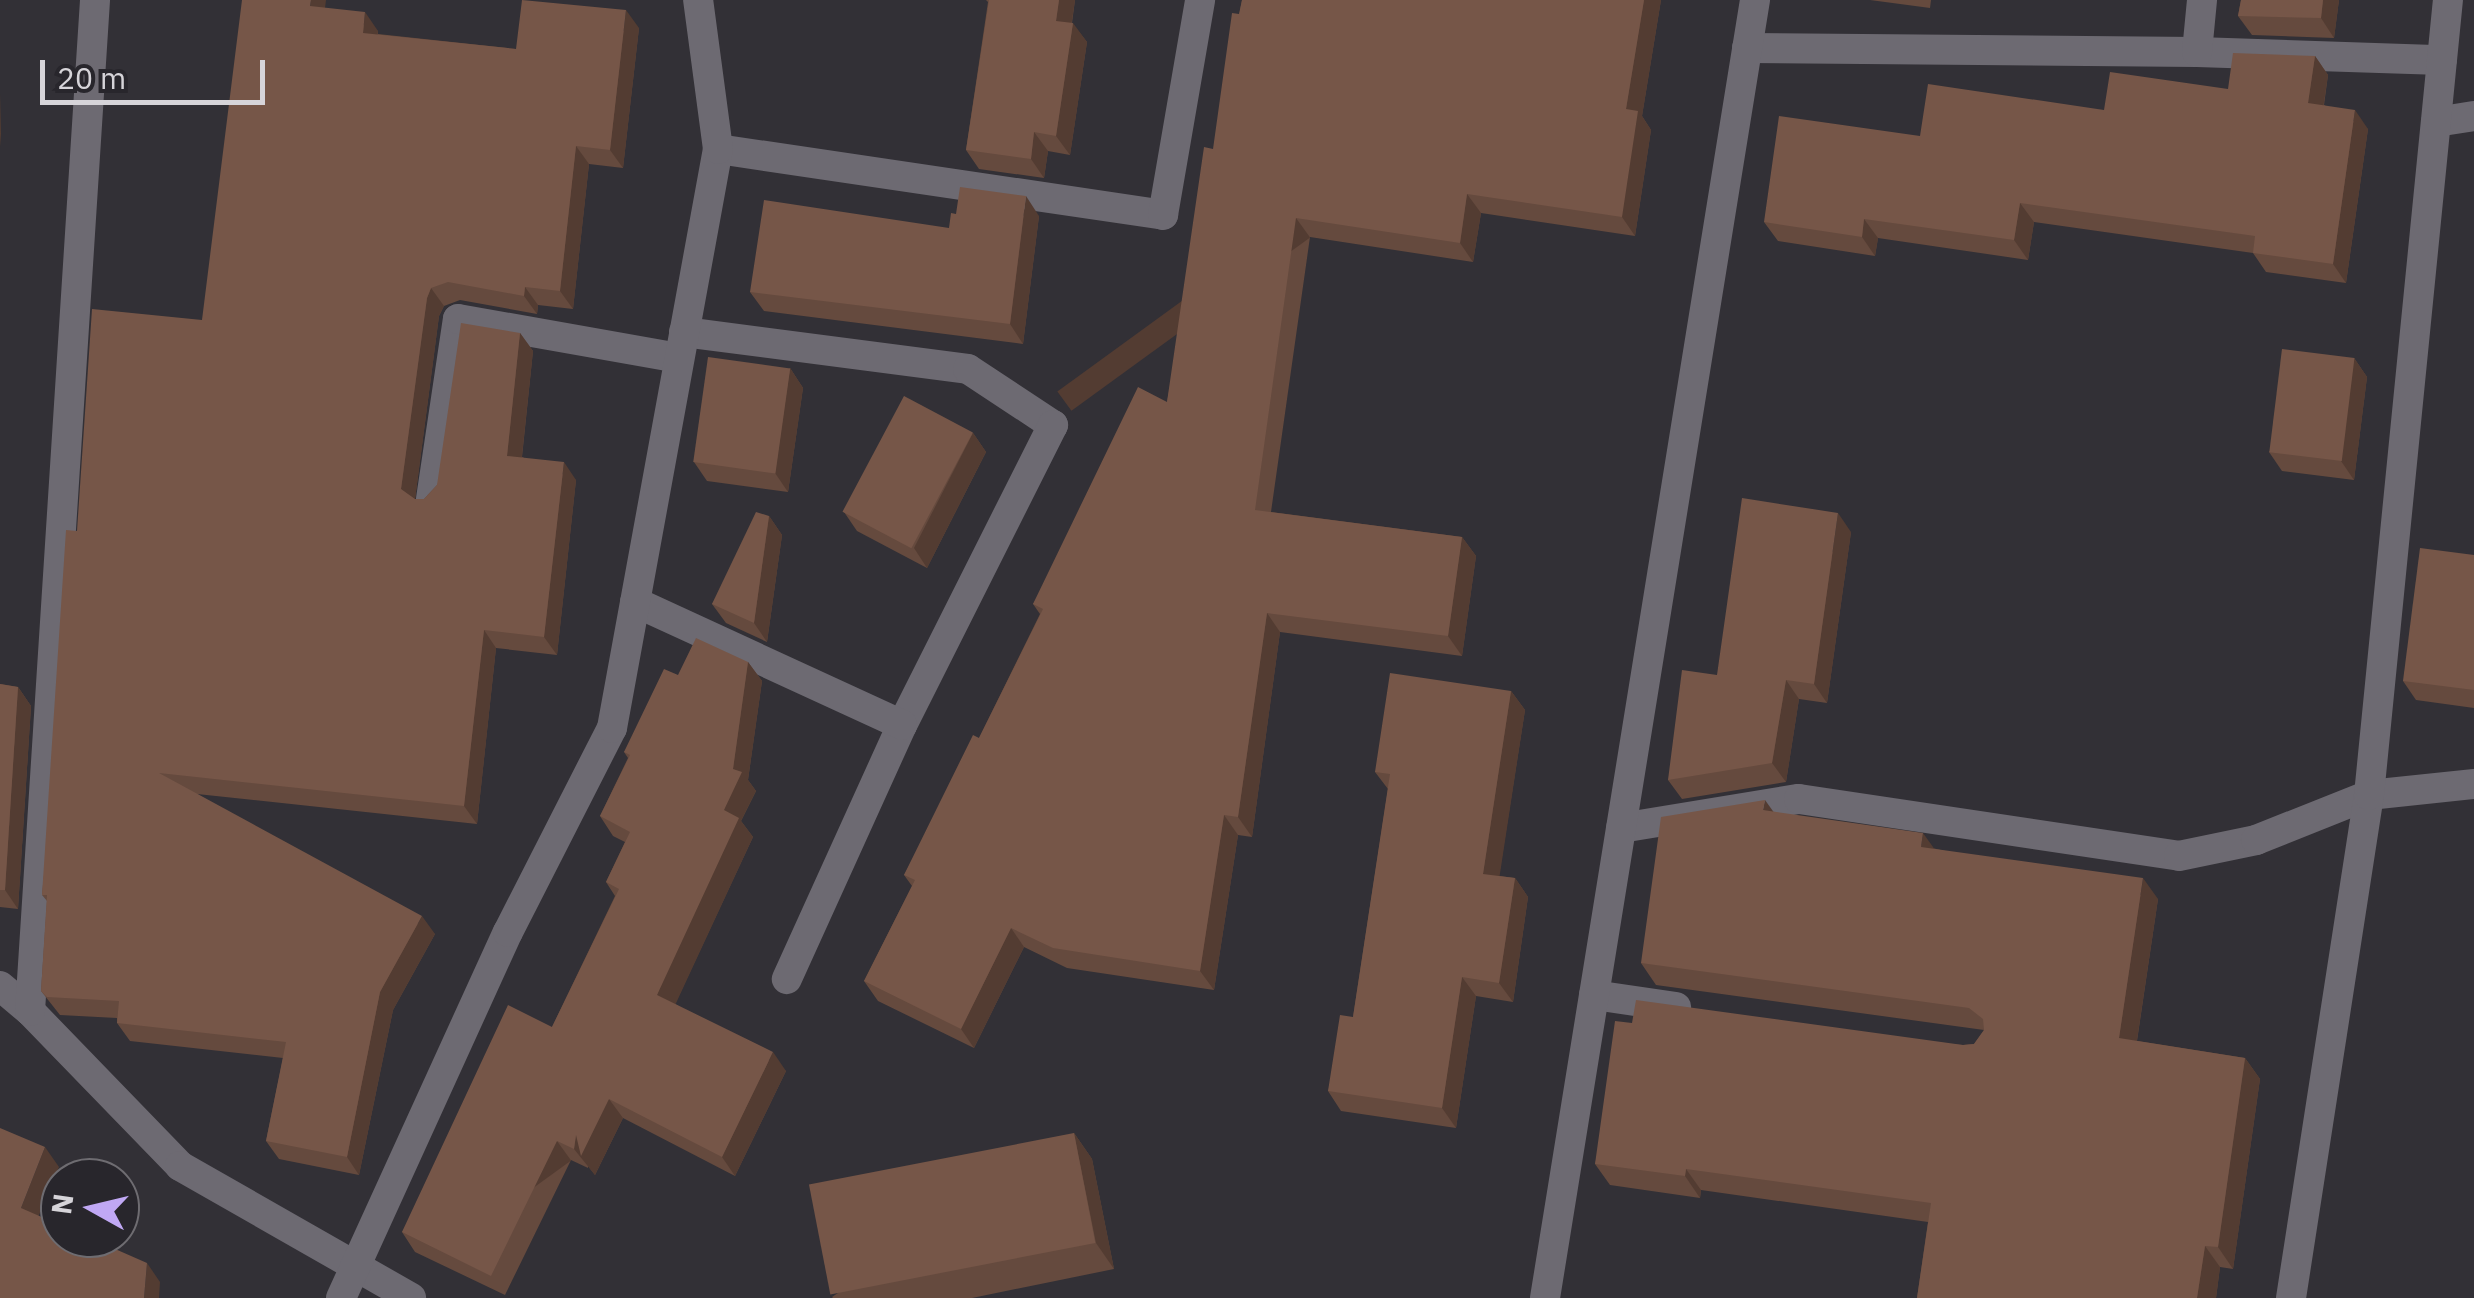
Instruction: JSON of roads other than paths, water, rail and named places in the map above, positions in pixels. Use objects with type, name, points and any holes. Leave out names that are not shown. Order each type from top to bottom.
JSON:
[{"type":"street","points":[[30,1011],[94,0]]},
{"type":"street","points":[[341,1298],[508,932],[612,728],[718,149],[698,0]]},
{"type":"street","points":[[718,149],[1163,215],[1200,0]]},
{"type":"street","points":[[1545,1298],[1755,0]]},
{"type":"street","points":[[2197,52],[2202,0]]},
{"type":"street","points":[[2292,1298],[2369,795],[2448,0]]},
{"type":"street","points":[[1747,48],[2197,52],[2442,60]]},
{"type":"street","points":[[2436,122],[2474,116]]},
{"type":"street","points":[[430,499],[458,319],[682,345],[968,369],[1053,425],[902,724],[787,979]]},
{"type":"street","points":[[635,602],[902,724]]},
{"type":"street","points":[[1621,828],[1799,799],[2179,856],[2256,840],[2369,795],[2474,784]]},
{"type":"street","points":[[0,986],[30,1011],[180,1166],[411,1298]]},
{"type":"street","points":[[1594,996],[1710,1011]]}]
